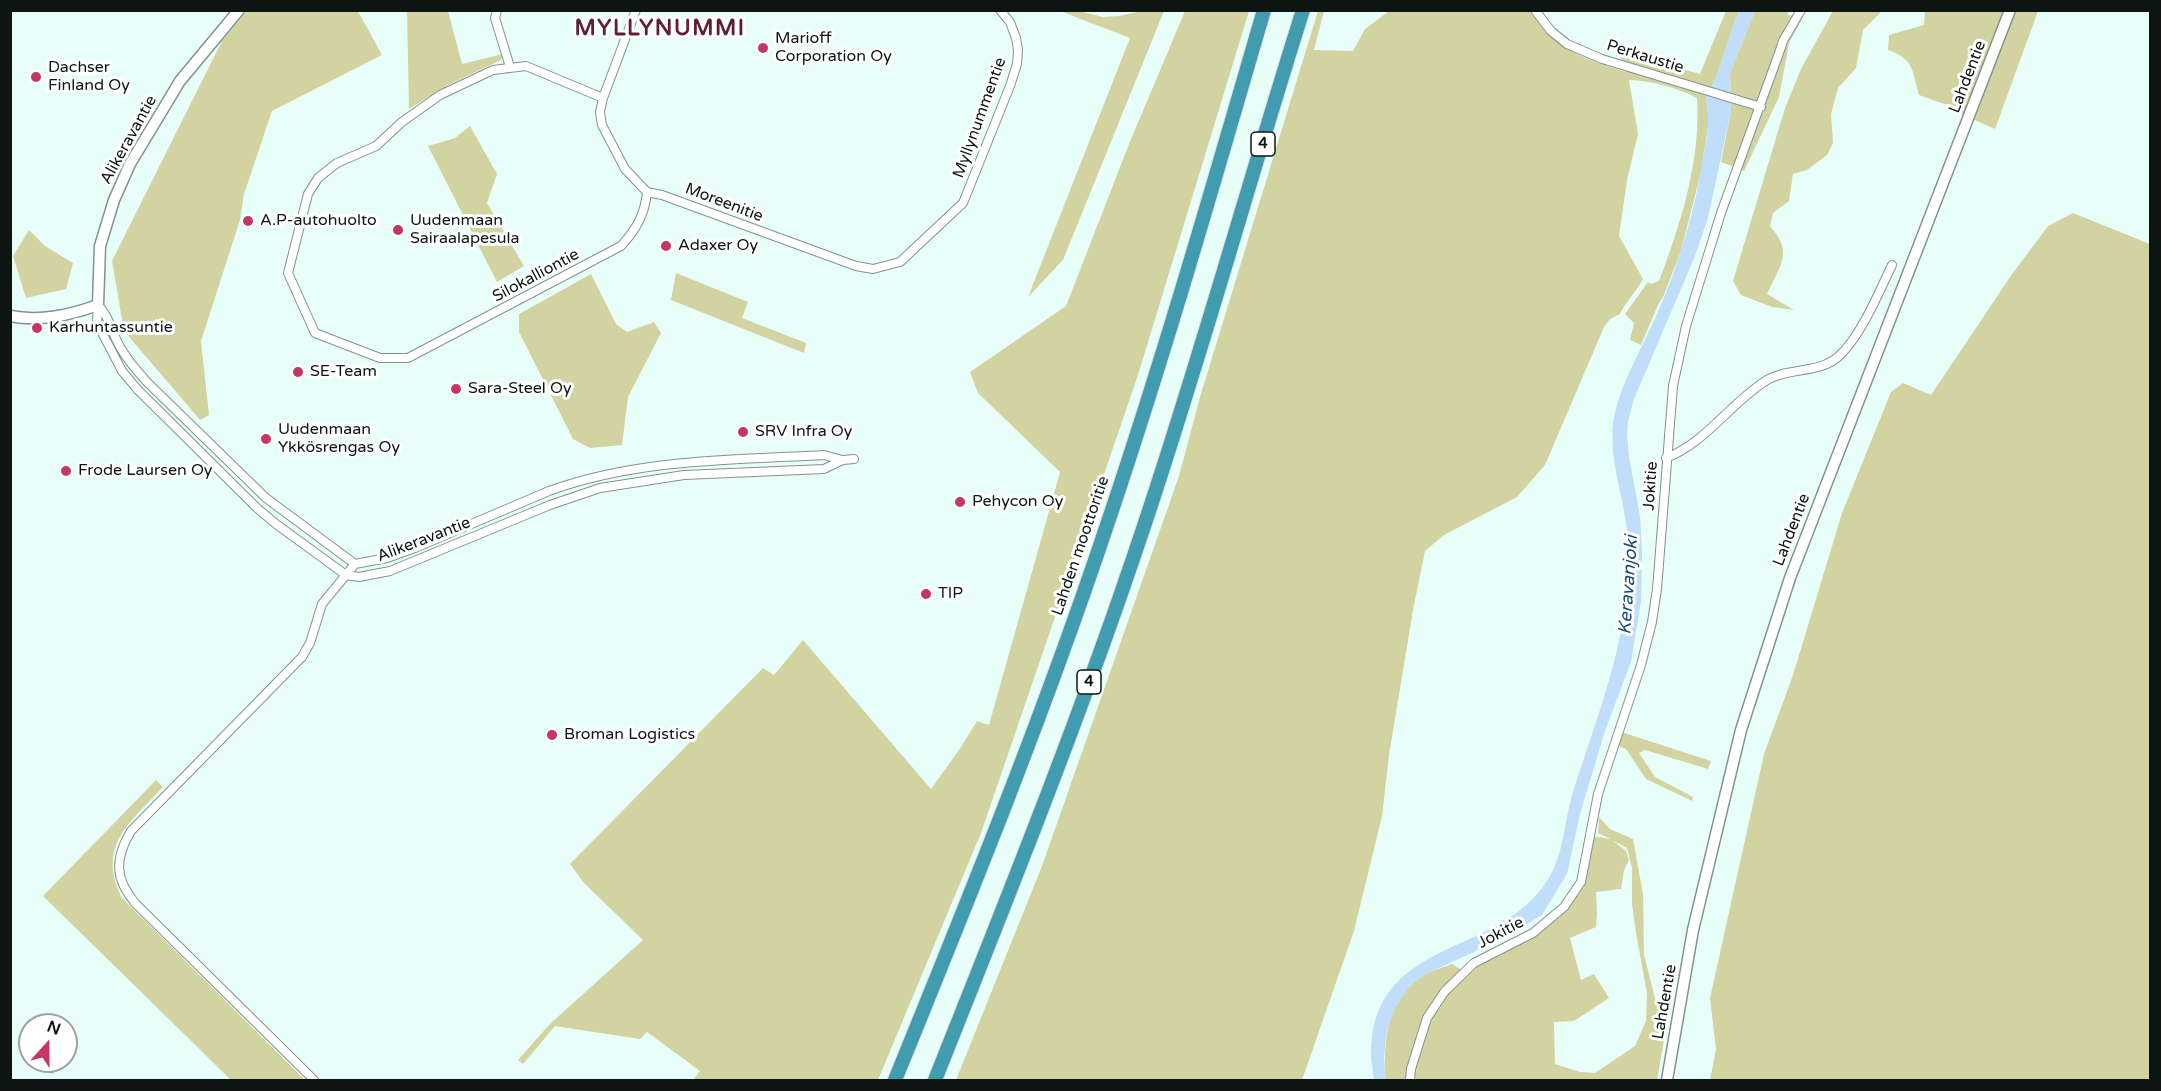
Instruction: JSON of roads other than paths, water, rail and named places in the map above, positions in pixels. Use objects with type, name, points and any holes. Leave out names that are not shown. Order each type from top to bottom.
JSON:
[{"type":"highway","name":"Lahden moottoritie","points":[[895,1080],[994,837],[1104,534],[1154,379],[1264,10]]},
{"type":"highway","name":"4","points":[[935,1080],[1025,854],[1141,535],[1188,392],[1303,10]]},
{"type":"main road","name":"Alikeravantie","points":[[99,305],[100,246],[114,200],[130,164],[180,81],[239,10]]},
{"type":"main road","name":"Lahdentie","points":[[1667,1080],[1693,930],[1741,730],[1772,632],[1790,578],[2010,10]]},
{"type":"main road","points":[[10,316],[29,319],[48,318],[99,305]]},
{"type":"street","points":[[498,10],[495,18],[510,67],[526,66],[603,98]]},
{"type":"street","points":[[636,10],[603,98],[600,112],[602,125],[625,169],[647,192]]},
{"type":"street","name":"Myllynummentie","points":[[963,203],[1017,64],[1016,38],[1010,22],[1000,10]]},
{"type":"street","name":"Perkaustie","points":[[1535,10],[1551,31],[1567,44],[1602,59],[1761,107]]},
{"type":"street","name":"Jokitie","points":[[1410,1080],[1411,1069],[1427,1018],[1445,991],[1474,963],[1533,933],[1564,907],[1581,882],[1598,795],[1641,665],[1652,622],[1657,589],[1673,386],[1686,326],[1721,213],[1783,41],[1801,10]]},
{"type":"street","name":"Silokalliontie","points":[[510,67],[493,70],[440,95],[402,122],[376,146],[337,163],[318,178],[308,194],[288,273],[315,333],[380,358],[408,358],[621,246],[636,231],[646,204],[647,192]]},
{"type":"street","name":"Moreenitie","points":[[647,192],[662,195],[836,261],[873,269],[900,262],[963,203]]},
{"type":"street","points":[[1666,458],[1685,450],[1749,392],[1768,379],[1782,373],[1827,364],[1838,357],[1853,338],[1875,302],[1892,266]]},
{"type":"street","name":"Alikeravantie","points":[[99,305],[106,313],[118,344],[147,382],[266,498],[355,564],[387,558],[549,491],[616,472],[664,464],[824,455],[843,460],[854,459]]},
{"type":"street","name":"Alikeravantie","points":[[99,305],[97,323],[122,371],[138,390],[258,508],[276,524],[346,575],[359,577],[390,571],[550,505],[600,488],[684,475],[824,469],[843,460]]},
{"type":"street","points":[[314,1080],[136,904],[121,883],[118,870],[123,843],[131,831],[302,657],[310,643],[322,604],[355,564]]},
{"type":"water","name":"Keravanjoki","points":[[1739,11],[1755,11],[1730,73],[1731,111],[1708,218],[1695,256],[1634,399],[1628,421],[1629,457],[1640,516],[1641,601],[1631,662],[1605,731],[1580,814],[1567,874],[1542,915],[1500,940],[1426,974],[1410,986],[1394,1010],[1386,1036],[1384,1058],[1386,1080],[1374,1080],[1371,1047],[1379,1010],[1396,983],[1420,964],[1506,920],[1532,900],[1556,863],[1573,792],[1612,668],[1626,604],[1628,539],[1612,441],[1616,408],[1629,372],[1664,297],[1686,236],[1707,136],[1706,97],[1716,77]]},
{"type":"place","name":"Marioff Corporation Oy","points":[[763,48]]},
{"type":"place","name":"Dachser Finland Oy","points":[[36,77]]},
{"type":"place","name":"A.P-autohuolto","points":[[248,221]]},
{"type":"place","name":"Uudenmaan Sairaalapesula","points":[[398,230]]},
{"type":"place","name":"Adaxer Oy","points":[[666,246]]},
{"type":"place","name":"Karhuntassuntie","points":[[37,328]]},
{"type":"place","name":"SE-Team","points":[[298,372]]},
{"type":"place","name":"Sara-Steel Oy","points":[[456,389]]},
{"type":"place","name":"SRV Infra Oy","points":[[743,432]]},
{"type":"place","name":"Uudenmaan Ykkösrengas Oy","points":[[266,439]]},
{"type":"place","name":"Frode Laursen Oy","points":[[66,471]]},
{"type":"place","name":"Pehycon Oy","points":[[960,502]]},
{"type":"place","name":"TIP","points":[[926,594]]},
{"type":"place","name":"Broman Logistics","points":[[552,735]]},
{"type":"district","name":"MYLLYNUMMI","points":[[660,29]]}]
